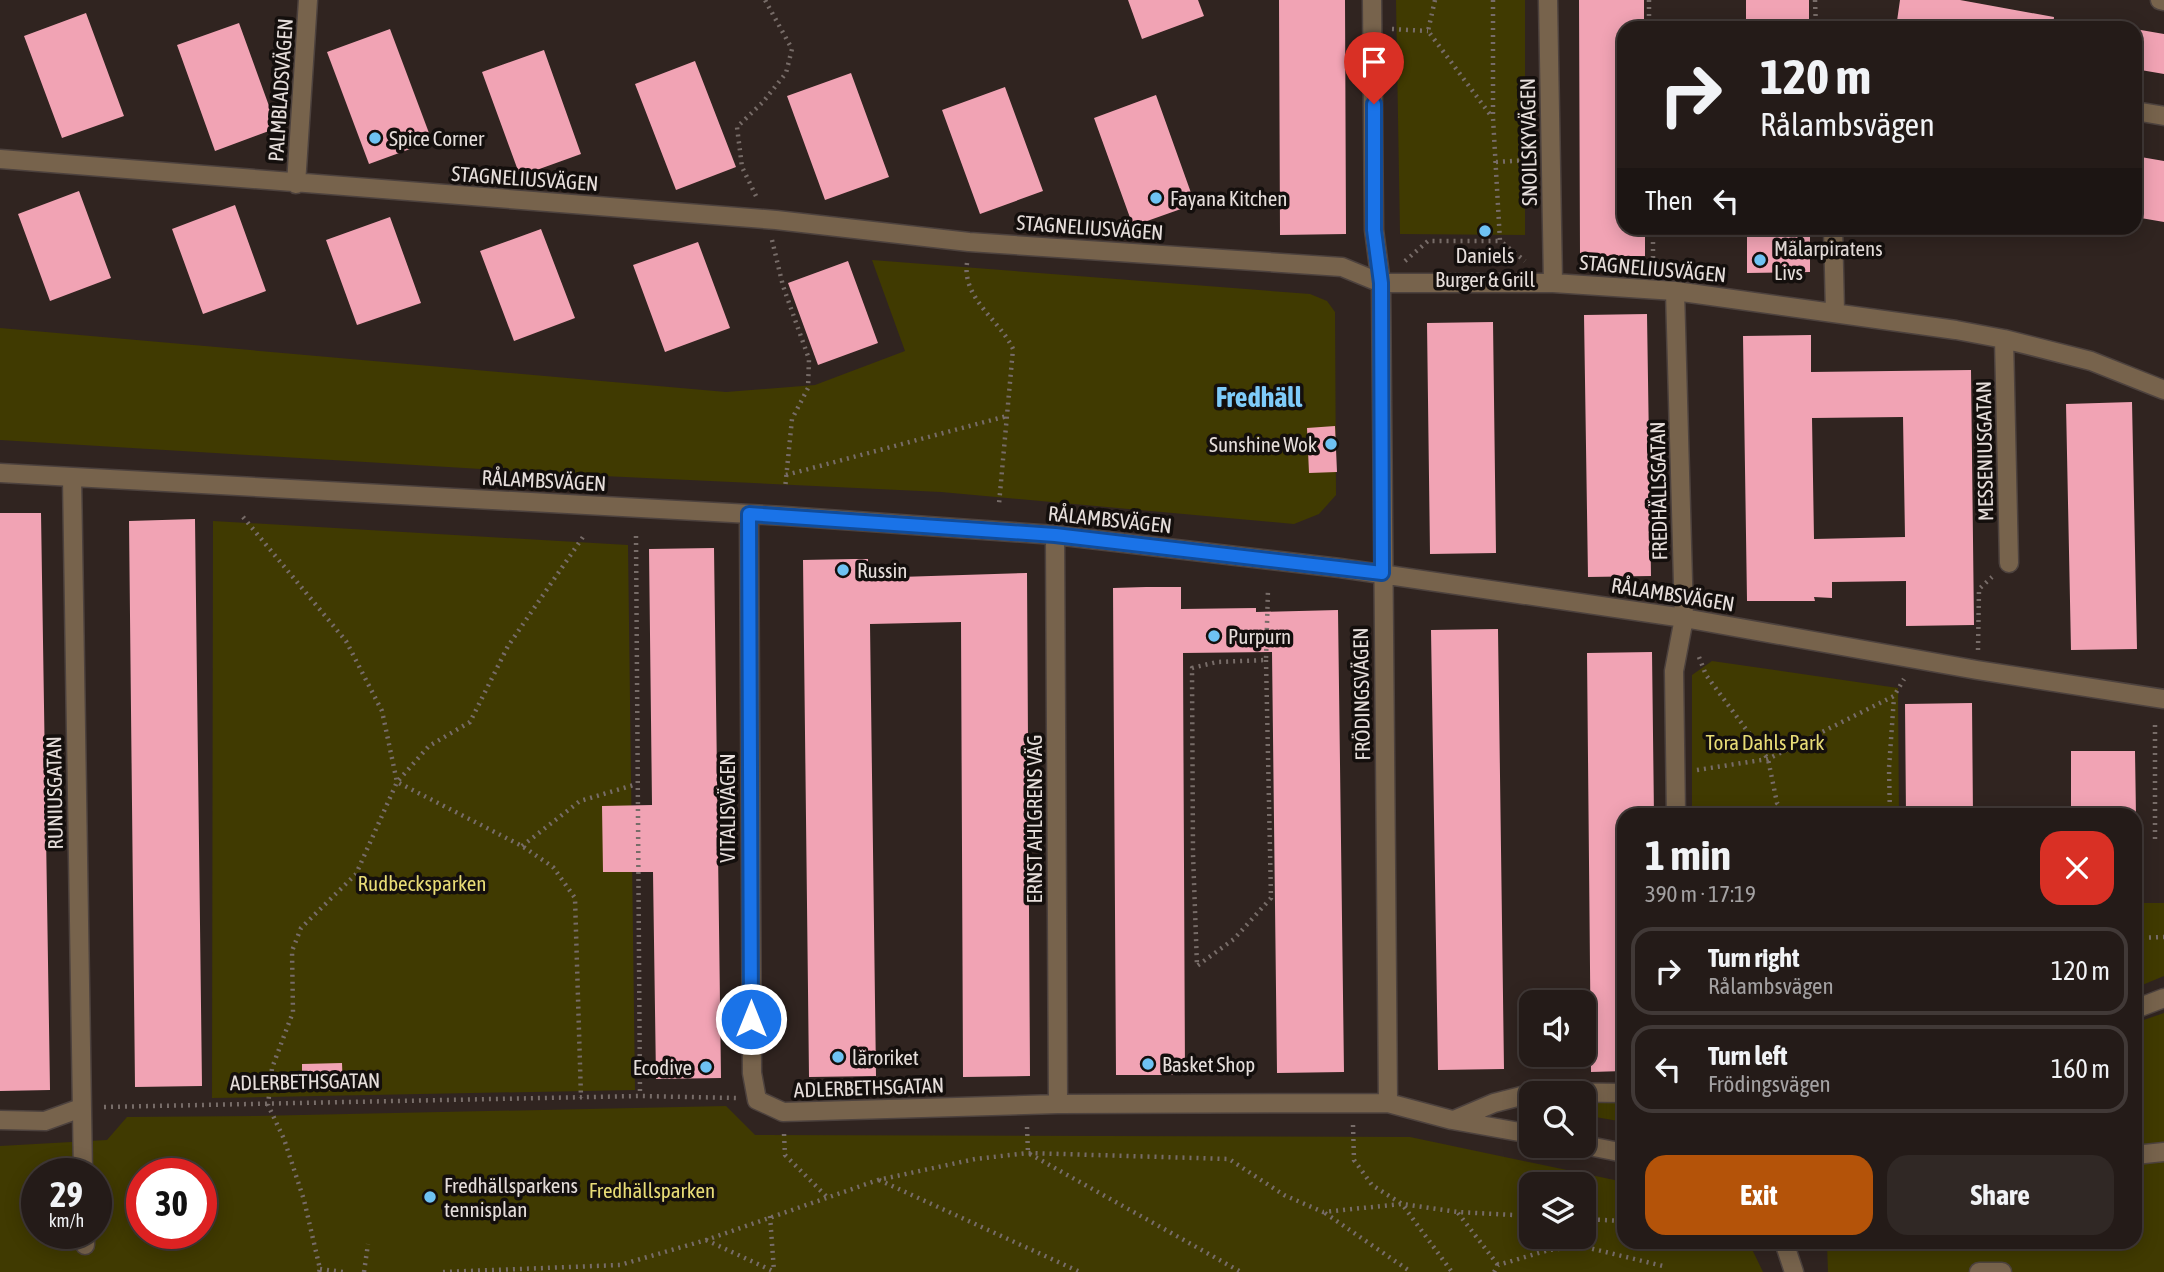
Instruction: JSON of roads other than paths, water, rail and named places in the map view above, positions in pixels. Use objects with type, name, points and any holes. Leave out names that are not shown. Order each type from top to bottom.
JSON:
[{"type":"street","name":"PALMBLADSVÄGEN","points":[[296,184],[309,0]]},
{"type":"street","name":"FRÖDINGSVÄGEN","points":[[1372,0],[1374,230],[1381,283],[1388,1103]]},
{"type":"street","name":"SNOILSKYVÄGEN","points":[[1548,0],[1553,283]]},
{"type":"street","points":[[2142,112],[2164,116]]},
{"type":"street","name":"STAGNELIUSVÄGEN","points":[[0,159],[776,220],[969,242],[1342,267],[1381,283],[1553,283],[1675,291],[1835,312],[2004,339],[2091,362],[2164,390]]},
{"type":"street","points":[[1833,235],[1835,312]]},
{"type":"street","name":"FREDHÄLLSGATAN","points":[[1675,291],[1684,618],[1674,671],[1676,808]]},
{"type":"street","name":"MESSENIUSGATAN","points":[[2004,339],[2008,563]]},
{"type":"street","name":"RÅLAMBSVÄGEN","points":[[0,473],[749,514],[1055,535],[1382,573],[1684,618],[2159,698]]},
{"type":"street","name":"RUNIUSGATAN","points":[[72,477],[83,1158]]},
{"type":"street","name":"VITALISVÄGEN","points":[[749,514],[752,1073],[757,1100]]},
{"type":"street","name":"ERNST AHLGRENS VÄG","points":[[1055,535],[1058,1104]]},
{"type":"street","points":[[2142,1006],[2164,998]]},
{"type":"street","points":[[1452,1120],[1494,1102],[1537,1092],[1617,1093]]},
{"type":"street","name":"ADLERBETHSGATAN","points":[[757,1100],[783,1112],[1058,1104],[1388,1103],[1452,1120],[1519,1132]]},
{"type":"street","points":[[0,1120],[45,1121],[81,1108]]},
{"type":"street","points":[[1596,1147],[1617,1152]]},
{"type":"street","points":[[2142,1154],[2164,1152]]},
{"type":"street","points":[[1786,1249],[1794,1272]]},
{"type":"street","points":[[1979,1272],[2002,1272]]},
{"type":"place","name":"Spice Corner","points":[[375,138]]},
{"type":"place","name":"Fayana Kitchen","points":[[1156,198]]},
{"type":"place","name":"Daniels Burger & Grill","points":[[1485,231]]},
{"type":"place","name":"Mälarpiratens Livs","points":[[1760,260]]},
{"type":"place","name":"Sunshine Wok","points":[[1331,444]]},
{"type":"place","name":"Russin","points":[[843,570]]},
{"type":"place","name":"Purpurn","points":[[1214,636]]},
{"type":"place","name":"läroriket","points":[[838,1057]]},
{"type":"place","name":"Basket Shop","points":[[1148,1064]]},
{"type":"place","name":"Ecodive","points":[[706,1067]]},
{"type":"place","name":"Fredhällsparkens tennisplan","points":[[430,1197]]},
{"type":"district","name":"Fredhäll","points":[[1259,397]]},
{"type":"park label","name":"Tora Dahls Park","points":[[1765,742]]},
{"type":"park label","name":"Rudbecksparken","points":[[422,883]]},
{"type":"park label","name":"Fredhällsparken","points":[[652,1190]]}]
